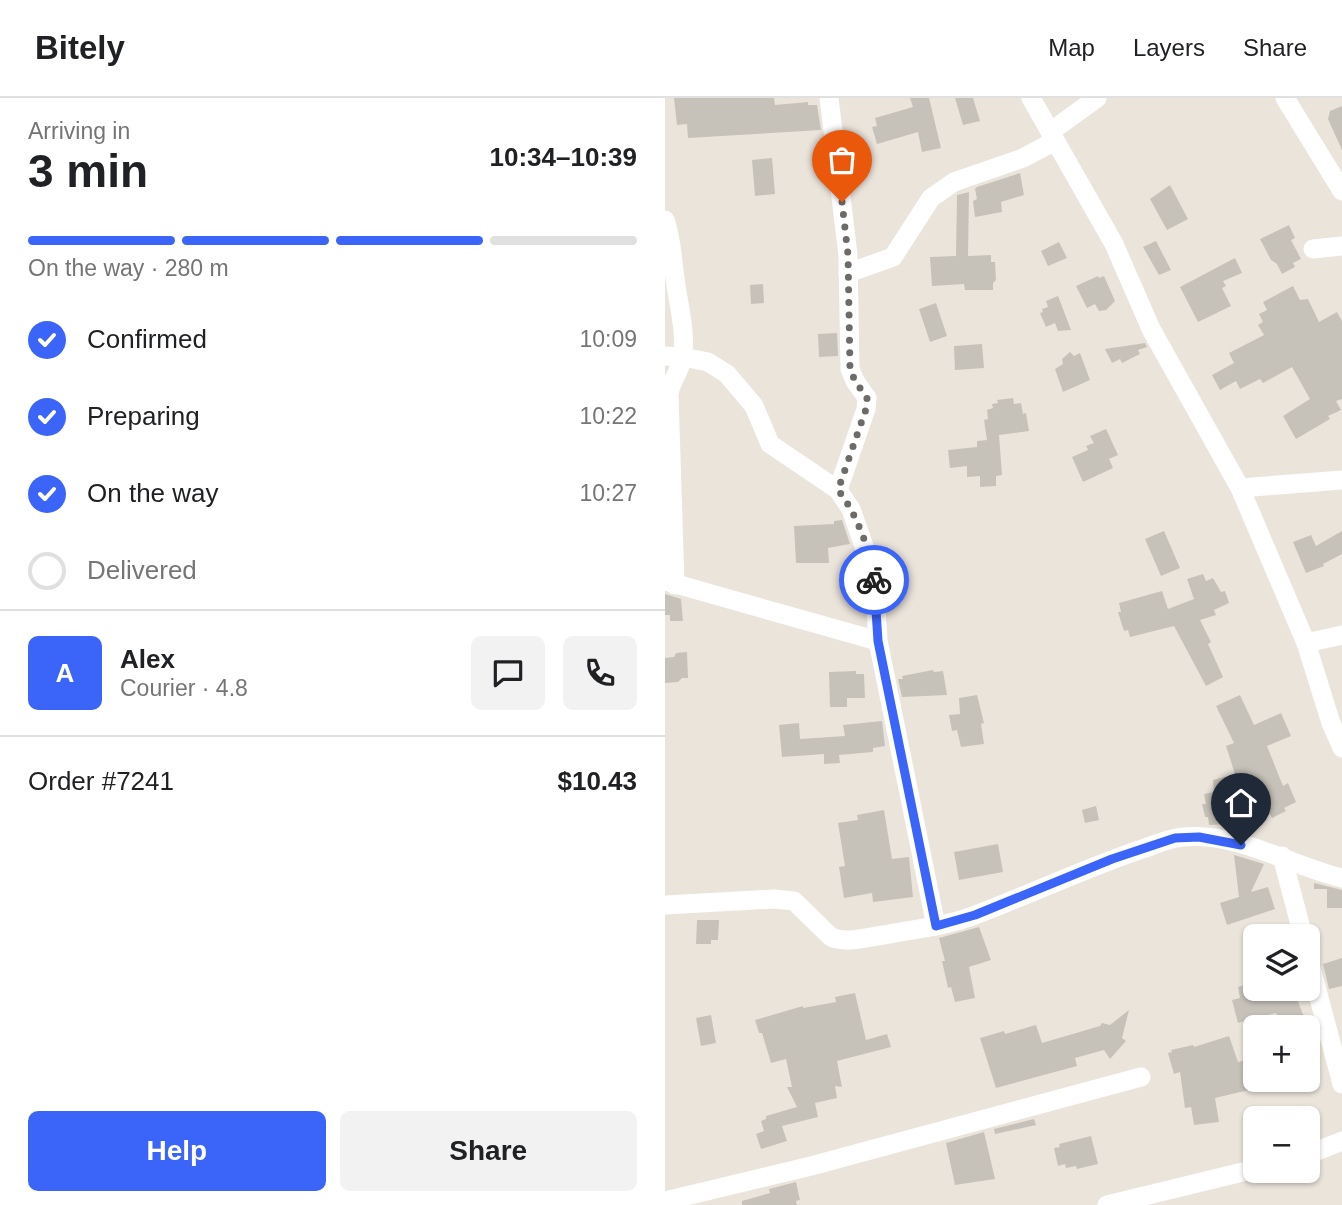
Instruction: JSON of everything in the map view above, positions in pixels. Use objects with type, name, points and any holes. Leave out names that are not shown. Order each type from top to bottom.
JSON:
[{"type":"street","points":[[829,98],[848,255],[850,369],[867,398],[866,409],[838,490]]},
{"type":"street","points":[[1031,98],[1114,244],[1151,329],[1240,488],[1306,643],[1331,723],[1342,748]]},
{"type":"street","points":[[848,273],[898,253],[917,217],[931,198],[954,182],[1023,158],[1097,98]]},
{"type":"street","points":[[1285,98],[1342,191]]},
{"type":"street","points":[[665,220],[671,238],[682,326],[674,356],[678,374],[672,380],[669,394],[670,583],[878,641]]},
{"type":"street","points":[[1313,249],[1342,246]]},
{"type":"street","points":[[674,356],[708,362],[727,374],[754,406],[770,444],[838,490],[851,509],[874,575],[878,641],[936,926]]},
{"type":"street","points":[[1240,488],[1342,480]]},
{"type":"street","points":[[1306,643],[1342,635]]},
{"type":"street","points":[[665,905],[774,899],[794,901],[831,937],[845,940],[936,926],[975,915],[1112,859],[1183,837],[1225,840],[1282,856],[1311,870],[1342,878]]},
{"type":"street","points":[[1282,856],[1300,924]]},
{"type":"street","points":[[1320,1001],[1342,1084]]},
{"type":"street","points":[[665,1201],[811,1166],[1141,1077]]},
{"type":"street","points":[[1320,1150],[1342,1141]]},
{"type":"street","points":[[1107,1205],[1243,1171]]},
{"type":"building","points":[[674,98],[774,98],[775,105],[808,102],[808,105],[817,105],[821,130],[688,138],[687,124],[677,125]]},
{"type":"building","points":[[910,98],[929,98],[941,148],[922,152],[918,132],[877,144],[872,127],[877,126],[875,118],[913,107]]},
{"type":"building","points":[[955,98],[973,98],[980,121],[963,125]]},
{"type":"building","points":[[1342,106],[1342,150],[1328,119],[1330,111]]},
{"type":"building","points":[[772,158],[775,194],[755,196],[752,160]]},
{"type":"building","points":[[1020,173],[1024,195],[1001,202],[1002,212],[975,217],[973,201],[977,199],[977,187]]},
{"type":"building","points":[[1170,185],[1188,219],[1167,230],[1150,199]]},
{"type":"building","points":[[969,192],[968,256],[991,255],[991,262],[995,262],[996,280],[993,290],[965,290],[964,284],[932,286],[930,257],[956,256],[957,195]]},
{"type":"building","points":[[1289,225],[1295,238],[1291,240],[1301,259],[1293,263],[1295,267],[1282,274],[1260,239]]},
{"type":"building","points":[[1156,241],[1171,270],[1159,275],[1143,247]]},
{"type":"building","points":[[1059,242],[1067,258],[1048,266],[1041,251]]},
{"type":"building","points":[[1235,258],[1242,273],[1223,281],[1226,286],[1222,288],[1231,306],[1198,322],[1180,287]]},
{"type":"building","points":[[1104,276],[1115,301],[1106,310],[1099,311],[1095,304],[1087,308],[1076,286]]},
{"type":"building","points":[[763,284],[764,303],[751,304],[750,285]]},
{"type":"building","points":[[1293,286],[1300,300],[1308,299],[1319,322],[1337,312],[1342,321],[1342,399],[1336,401],[1341,410],[1296,439],[1283,416],[1310,399],[1292,367],[1263,383],[1260,379],[1240,389],[1236,381],[1220,390],[1212,375],[1234,363],[1229,353],[1264,335],[1258,325],[1263,322],[1259,314],[1267,310],[1263,302]]},
{"type":"building","points":[[1058,296],[1071,330],[1058,331],[1055,323],[1046,327],[1040,313],[1048,307],[1046,301]]},
{"type":"building","points":[[936,303],[947,336],[930,342],[919,309]]},
{"type":"building","points":[[837,333],[838,356],[819,357],[818,334]]},
{"type":"building","points":[[1145,343],[1147,347],[1138,350],[1140,354],[1122,363],[1120,359],[1112,363],[1105,349]]},
{"type":"building","points":[[982,344],[984,368],[955,370],[954,346]]},
{"type":"building","points":[[1070,352],[1074,356],[1080,353],[1090,380],[1063,392],[1055,369],[1063,364],[1062,359]]},
{"type":"building","points":[[1013,398],[1014,404],[1021,403],[1023,414],[1026,413],[1029,431],[999,435],[1002,475],[996,476],[996,486],[980,487],[980,476],[967,477],[967,466],[950,468],[948,450],[977,447],[977,441],[987,440],[984,420],[988,419],[987,410],[993,408],[992,404],[998,403],[997,400]]},
{"type":"building","points":[[1106,429],[1118,455],[1109,459],[1113,468],[1083,482],[1072,457],[1088,450],[1086,446],[1094,443],[1090,436]]},
{"type":"building","points":[[842,520],[850,544],[828,548],[829,563],[796,563],[794,526],[834,524],[834,521]]},
{"type":"building","points":[[1164,531],[1180,568],[1161,576],[1145,539]]},
{"type":"building","points":[[1342,531],[1342,554],[1323,564],[1324,566],[1306,573],[1293,542],[1311,535],[1316,546]]},
{"type":"building","points":[[1203,574],[1206,581],[1213,578],[1221,592],[1225,591],[1229,603],[1214,610],[1216,615],[1200,620],[1223,677],[1206,686],[1174,626],[1130,637],[1128,630],[1124,631],[1118,612],[1121,612],[1119,603],[1162,591],[1168,609],[1194,599],[1187,579]]},
{"type":"building","points":[[665,594],[681,599],[683,621],[670,621],[670,615],[665,615]]},
{"type":"building","points":[[687,652],[688,678],[665,683],[665,658]]},
{"type":"building","points":[[933,670],[943,671],[947,695],[902,697],[898,679]]},
{"type":"building","points":[[856,671],[856,674],[864,674],[865,698],[847,698],[847,707],[830,707],[829,672]]},
{"type":"building","points":[[977,695],[984,723],[981,724],[984,744],[961,747],[957,730],[952,731],[949,715],[960,714],[959,698]]},
{"type":"building","points":[[1240,695],[1254,725],[1281,713],[1291,736],[1267,746],[1283,786],[1288,783],[1296,802],[1272,818],[1270,814],[1247,823],[1246,832],[1231,829],[1230,824],[1209,825],[1202,804],[1206,804],[1204,794],[1214,792],[1213,780],[1235,774],[1226,746],[1234,743],[1216,706]]},
{"type":"building","points":[[882,721],[885,746],[873,748],[873,752],[839,755],[840,763],[824,764],[824,754],[782,757],[779,725],[799,723],[800,739],[845,736],[843,725]]},
{"type":"building","points":[[1096,806],[1099,820],[1085,823],[1082,810]]},
{"type":"building","points":[[884,810],[892,859],[909,857],[913,897],[873,902],[872,893],[844,898],[839,867],[845,866],[838,823],[858,820],[857,815]]},
{"type":"building","points":[[998,844],[1003,872],[959,880],[954,852]]},
{"type":"building","points":[[1234,855],[1264,864],[1251,892],[1268,887],[1275,909],[1227,925],[1220,903],[1239,897]]},
{"type":"building","points":[[1314,883],[1342,890],[1342,908],[1327,908],[1327,889],[1314,889]]},
{"type":"building","points":[[697,920],[719,920],[718,940],[711,940],[711,944],[696,944]]},
{"type":"building","points":[[979,927],[991,960],[969,967],[975,998],[955,1002],[951,987],[948,988],[939,938]]},
{"type":"building","points":[[1342,958],[1342,986],[1329,989],[1323,964]]},
{"type":"building","points":[[1243,986],[1243,1001],[1298,1001],[1303,1015],[1243,1015],[1243,1022],[1238,1023],[1232,1000],[1240,998],[1238,987]]},
{"type":"building","points":[[855,993],[866,1040],[887,1034],[891,1047],[837,1061],[842,1087],[835,1086],[837,1098],[815,1103],[818,1117],[782,1126],[787,1141],[761,1149],[756,1134],[764,1131],[761,1121],[766,1119],[766,1116],[797,1107],[787,1087],[792,1087],[786,1059],[771,1063],[755,1020],[803,1006],[836,1002],[835,997]]},
{"type":"building","points":[[1129,1010],[1122,1038],[1126,1041],[1110,1059],[1104,1050],[1075,1058],[1077,1066],[996,1088],[980,1038],[1036,1025],[1042,1043],[1100,1026],[1102,1023],[1110,1025]]},
{"type":"building","points":[[711,1015],[716,1043],[701,1046],[696,1018]]},
{"type":"building","points":[[1229,1036],[1238,1062],[1243,1061],[1243,1091],[1215,1098],[1219,1122],[1194,1125],[1191,1107],[1185,1108],[1180,1072],[1174,1074],[1168,1053],[1172,1052],[1171,1050],[1193,1045],[1194,1047]]},
{"type":"building","points":[[1034,1119],[1036,1125],[995,1134],[994,1129]]},
{"type":"building","points":[[984,1132],[995,1179],[955,1185],[946,1143]]},
{"type":"building","points":[[1091,1136],[1098,1164],[1077,1169],[1076,1166],[1066,1168],[1065,1164],[1058,1166],[1054,1148],[1060,1147],[1059,1144]]},
{"type":"building","points":[[796,1182],[800,1200],[796,1201],[797,1205],[742,1205],[742,1201],[770,1193],[769,1189]]},
{"type":"way so far","points":[[842,202],[848,255],[850,369],[867,398],[866,409],[838,490],[857,523],[874,580]]},
{"type":"route","points":[[874,580],[878,641],[936,926],[975,915],[1112,859],[1175,838],[1199,837],[1241,845]]}]
